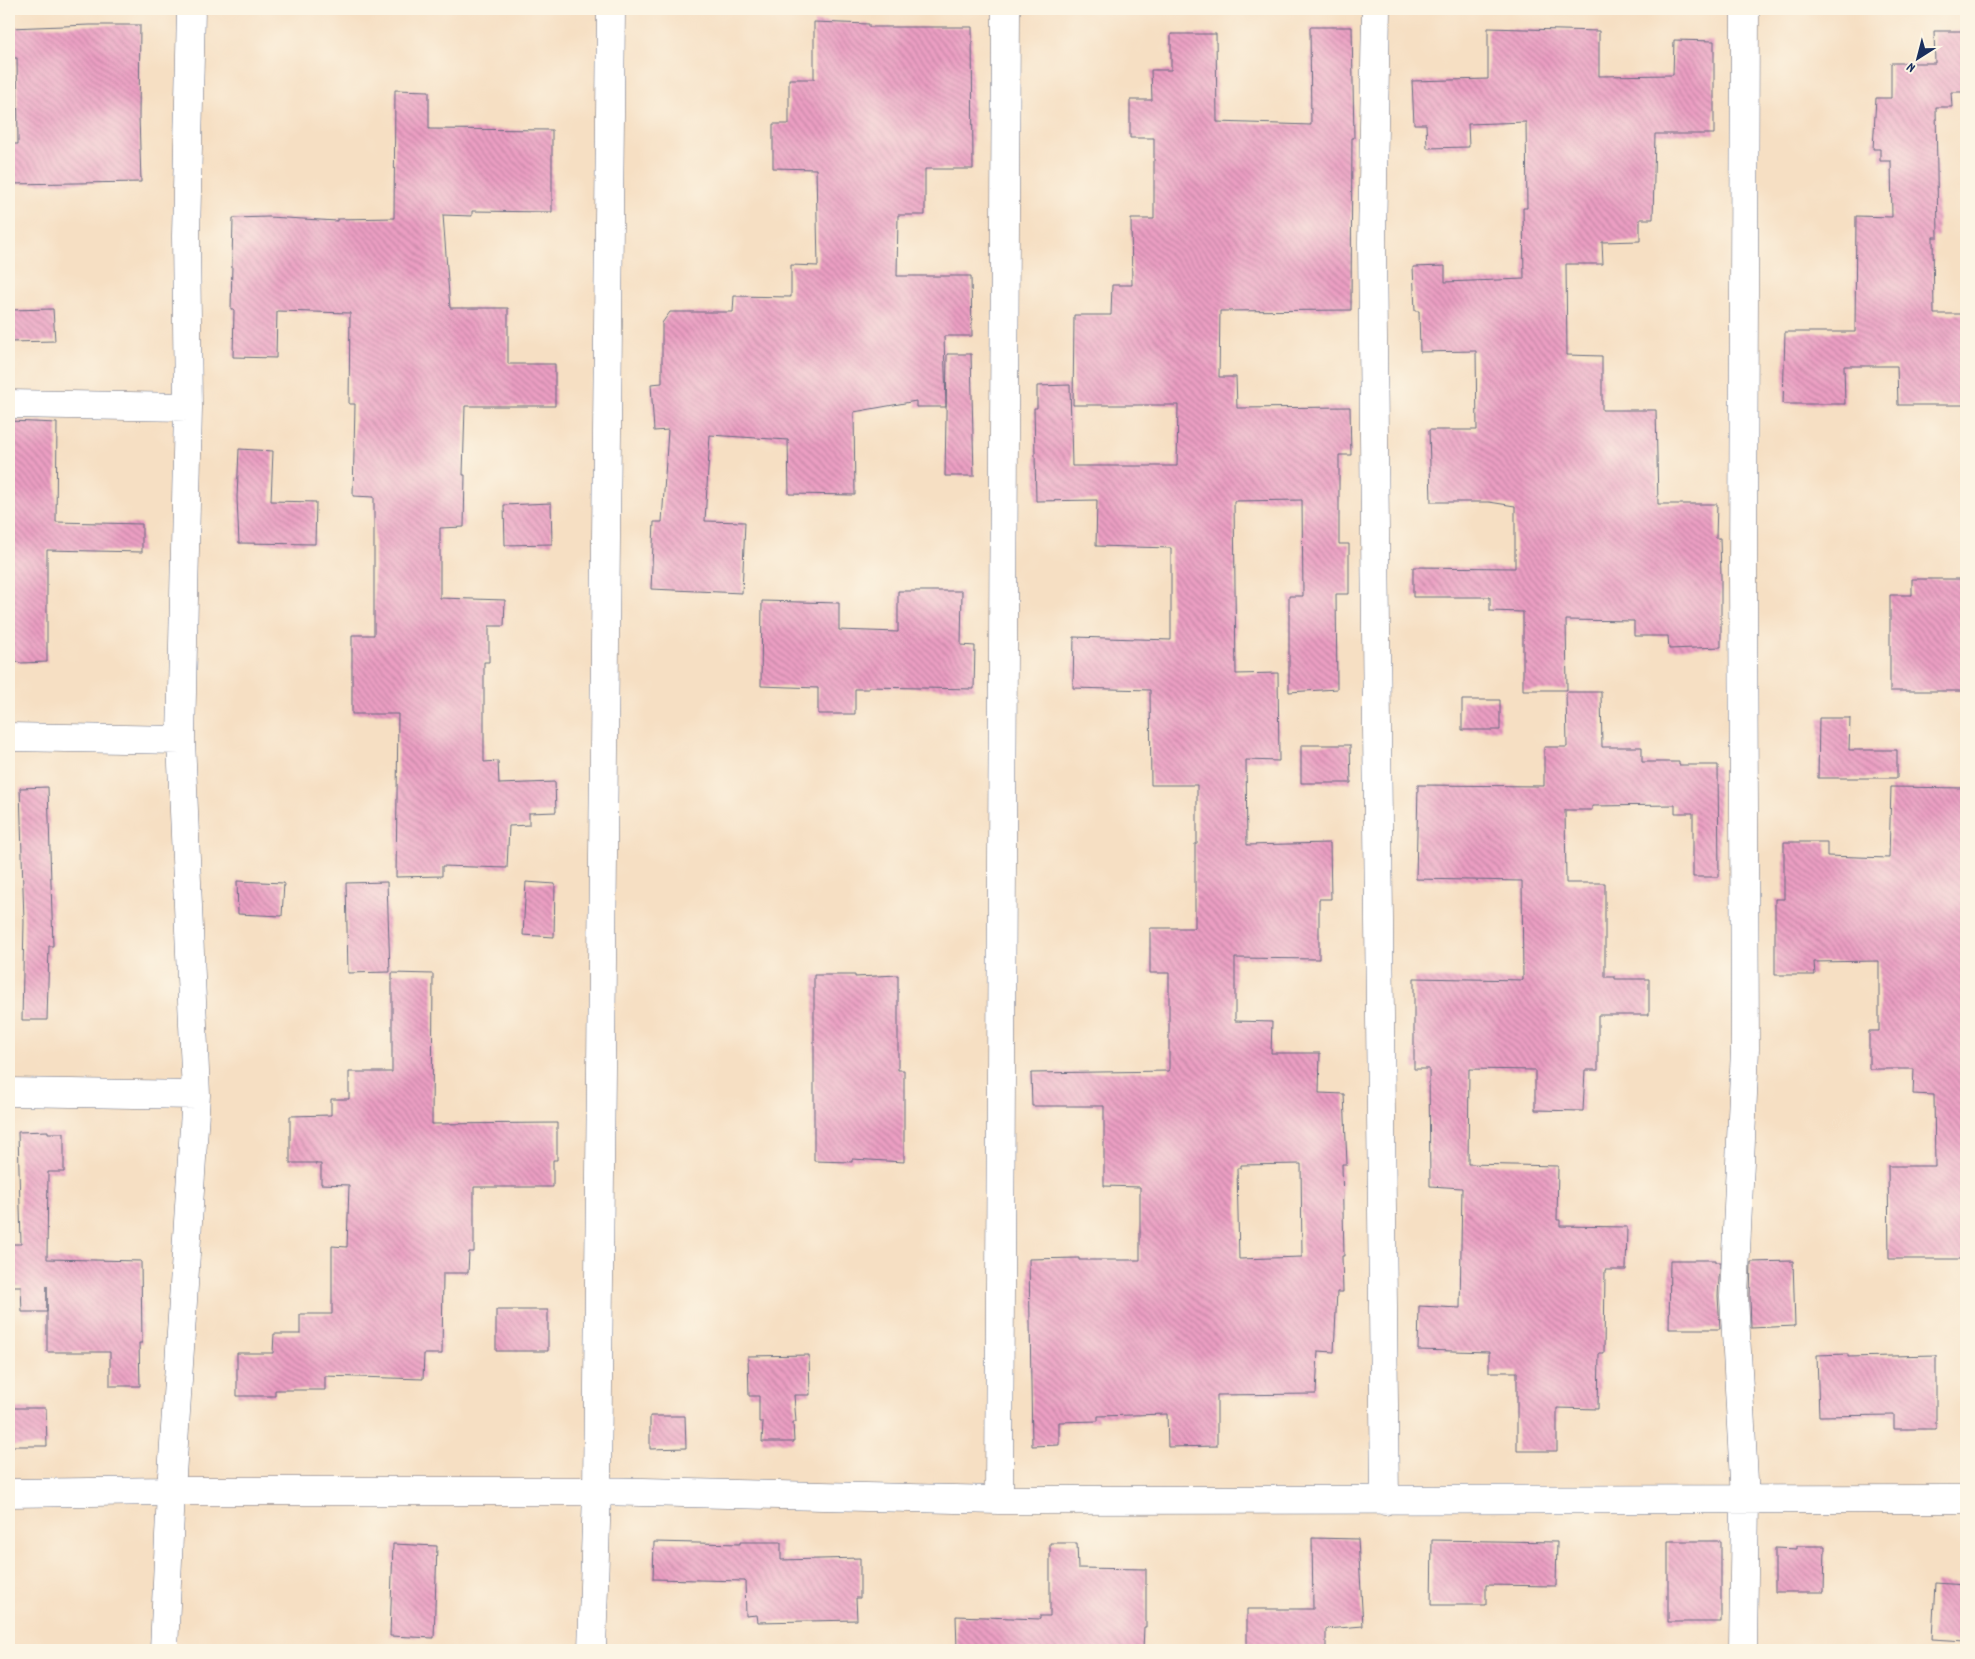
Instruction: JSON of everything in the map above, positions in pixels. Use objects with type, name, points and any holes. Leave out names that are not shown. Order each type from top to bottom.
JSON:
[{"type":"street","points":[[164,1650],[171,1491],[196,1095],[181,740],[188,407],[186,236],[190,9]]},
{"type":"street","points":[[592,1650],[597,1491],[611,9]]},
{"type":"street","points":[[999,1500],[1006,9]]},
{"type":"street","points":[[1376,9],[1372,242],[1385,1500]]},
{"type":"street","points":[[1743,1650],[1745,1499],[1734,1297],[1745,1049],[1743,585],[1745,9]]},
{"type":"street","points":[[9,404],[188,407]]},
{"type":"street","points":[[9,737],[181,740]]},
{"type":"street","points":[[9,1092],[196,1095]]},
{"type":"street","points":[[9,1493],[597,1491],[999,1500],[1966,1499]]},
{"type":"building","points":[[814,22],[869,24],[869,27],[972,27],[973,169],[925,169],[925,215],[898,215],[897,276],[971,276],[972,336],[944,336],[946,407],[916,407],[916,401],[854,412],[855,495],[789,494],[788,440],[710,435],[705,521],[745,522],[742,593],[651,589],[654,522],[662,522],[668,430],[654,431],[651,384],[662,383],[662,323],[670,312],[733,312],[734,296],[791,297],[791,265],[818,266],[816,169],[773,168],[773,124],[789,124],[789,79],[814,79]]},
{"type":"building","points":[[140,25],[139,116],[141,182],[9,184],[9,144],[18,144],[17,58],[9,58],[9,28]]},
{"type":"building","points":[[1310,27],[1352,27],[1354,138],[1352,138],[1351,310],[1220,311],[1219,377],[1236,377],[1237,408],[1350,407],[1351,455],[1339,455],[1339,544],[1349,544],[1349,594],[1336,594],[1337,689],[1289,692],[1289,596],[1303,596],[1302,500],[1234,501],[1236,674],[1278,673],[1279,761],[1246,760],[1247,845],[1330,843],[1331,899],[1319,899],[1319,959],[1235,958],[1235,1021],[1272,1022],[1271,1053],[1320,1053],[1319,1093],[1344,1094],[1347,1164],[1342,1164],[1343,1292],[1337,1292],[1334,1352],[1318,1351],[1316,1394],[1217,1395],[1217,1446],[1168,1447],[1167,1414],[1098,1416],[1098,1421],[1059,1422],[1059,1445],[1032,1446],[1029,1259],[1140,1260],[1140,1187],[1104,1186],[1104,1106],[1032,1106],[1031,1073],[1169,1071],[1169,973],[1150,973],[1150,928],[1195,928],[1195,844],[1197,844],[1197,785],[1151,785],[1150,690],[1073,688],[1074,637],[1171,640],[1171,548],[1096,546],[1097,500],[1036,501],[1034,408],[1037,408],[1037,386],[1070,385],[1072,466],[1177,466],[1178,405],[1073,405],[1074,315],[1111,315],[1112,285],[1132,285],[1131,219],[1154,219],[1154,138],[1130,138],[1130,100],[1152,100],[1151,70],[1171,70],[1171,34],[1216,34],[1217,122],[1311,125]],"holes":[[[1301,1164],[1302,1257],[1239,1259],[1237,1168],[1241,1168],[1241,1165]]]},
{"type":"building","points":[[1488,28],[1599,31],[1599,76],[1673,75],[1674,40],[1714,41],[1714,134],[1655,134],[1653,219],[1640,219],[1640,241],[1602,242],[1603,264],[1566,264],[1567,355],[1602,356],[1602,410],[1656,410],[1658,504],[1717,504],[1716,538],[1720,538],[1721,647],[1669,649],[1668,636],[1634,636],[1634,621],[1566,620],[1567,690],[1523,690],[1523,612],[1490,611],[1490,597],[1413,597],[1413,567],[1515,568],[1515,506],[1489,502],[1431,502],[1429,430],[1477,430],[1476,351],[1420,352],[1419,311],[1415,311],[1413,267],[1445,266],[1445,282],[1524,279],[1523,208],[1527,208],[1526,122],[1468,124],[1469,147],[1427,148],[1426,124],[1414,124],[1412,81],[1488,79]]},
{"type":"building","points":[[1934,31],[1966,31],[1966,92],[1951,92],[1952,107],[1936,107],[1938,237],[1933,237],[1934,314],[1966,314],[1964,405],[1898,405],[1897,366],[1844,366],[1845,404],[1783,404],[1785,332],[1855,332],[1856,216],[1892,217],[1891,161],[1880,161],[1880,149],[1873,149],[1876,98],[1891,98],[1891,63],[1935,63]]},
{"type":"building","points":[[395,90],[429,91],[429,129],[552,130],[552,212],[472,211],[472,216],[443,215],[450,308],[508,308],[508,364],[555,364],[555,406],[465,406],[464,527],[440,528],[440,598],[505,600],[504,626],[489,626],[489,662],[484,662],[484,762],[498,761],[499,784],[555,782],[556,812],[529,813],[529,825],[509,826],[507,868],[442,866],[442,876],[396,877],[398,714],[352,714],[352,635],[374,635],[374,497],[353,496],[355,404],[349,404],[350,313],[277,311],[276,358],[233,357],[234,309],[231,309],[233,218],[269,217],[337,221],[337,219],[394,218]]},
{"type":"building","points":[[53,309],[55,341],[9,342],[9,310]]},
{"type":"building","points":[[947,354],[971,354],[974,476],[945,476]]},
{"type":"building","points":[[10,421],[57,423],[56,522],[142,524],[142,552],[47,550],[47,662],[20,663],[9,657]]},
{"type":"building","points":[[239,449],[273,451],[271,501],[316,502],[315,544],[239,543],[237,498]]},
{"type":"building","points":[[551,503],[552,544],[505,545],[504,505]]},
{"type":"building","points":[[1912,579],[1966,579],[1966,691],[1890,691],[1890,595],[1912,595]]},
{"type":"building","points":[[898,591],[962,591],[961,645],[975,646],[974,689],[869,687],[869,689],[855,689],[855,714],[818,714],[818,688],[761,686],[762,601],[839,603],[839,630],[898,632]]},
{"type":"building","points":[[1566,692],[1601,692],[1602,747],[1642,747],[1642,762],[1679,762],[1679,765],[1718,765],[1719,877],[1693,877],[1693,813],[1675,813],[1675,805],[1592,806],[1592,810],[1565,810],[1566,883],[1605,883],[1605,977],[1615,977],[1615,979],[1649,979],[1649,1015],[1598,1015],[1598,1070],[1585,1070],[1583,1111],[1535,1110],[1535,1070],[1469,1069],[1468,1164],[1558,1166],[1557,1220],[1560,1220],[1560,1226],[1627,1227],[1626,1270],[1605,1270],[1604,1353],[1599,1353],[1598,1409],[1557,1408],[1557,1451],[1517,1451],[1517,1372],[1489,1372],[1489,1352],[1418,1350],[1419,1306],[1460,1308],[1462,1188],[1430,1186],[1429,1069],[1414,1069],[1414,978],[1523,980],[1522,881],[1416,879],[1418,785],[1544,786],[1544,747],[1567,747]]},
{"type":"building","points":[[1462,700],[1500,700],[1500,730],[1462,730]]},
{"type":"building","points":[[1819,718],[1850,718],[1849,750],[1897,750],[1897,778],[1818,778]]},
{"type":"building","points":[[1301,745],[1350,745],[1351,783],[1301,783]]},
{"type":"building","points":[[48,787],[53,946],[49,946],[47,1020],[22,1020],[24,922],[20,788]]},
{"type":"building","points":[[1891,787],[1966,788],[1966,1259],[1889,1259],[1888,1166],[1935,1166],[1934,1095],[1913,1094],[1914,1069],[1869,1069],[1869,1031],[1879,1031],[1879,961],[1814,962],[1815,975],[1775,975],[1775,899],[1784,899],[1784,842],[1827,842],[1827,856],[1889,858]]},
{"type":"building","points":[[237,881],[284,883],[282,916],[238,914]]},
{"type":"building","points":[[387,882],[390,972],[348,973],[346,883]]},
{"type":"building","points":[[526,882],[555,884],[554,937],[523,935]]},
{"type":"building","points":[[392,973],[433,974],[432,1124],[557,1123],[557,1160],[553,1160],[553,1187],[474,1187],[474,1252],[469,1252],[468,1273],[443,1273],[442,1354],[424,1354],[423,1379],[325,1376],[325,1390],[275,1390],[275,1396],[237,1396],[237,1353],[273,1353],[274,1334],[300,1334],[300,1314],[332,1314],[332,1246],[347,1247],[349,1185],[321,1184],[321,1164],[290,1163],[290,1116],[331,1115],[331,1099],[349,1099],[349,1072],[392,1072]]},
{"type":"building","points":[[814,975],[855,975],[855,977],[898,975],[898,1070],[904,1070],[904,1162],[852,1159],[852,1162],[814,1161]]},
{"type":"building","points":[[48,1131],[48,1133],[64,1133],[64,1172],[48,1172],[47,1259],[141,1261],[142,1343],[139,1343],[140,1386],[110,1386],[110,1352],[47,1352],[47,1312],[22,1312],[21,1286],[9,1286],[9,1244],[21,1244],[18,1132]]},
{"type":"building","points":[[1670,1260],[1715,1260],[1715,1262],[1720,1262],[1718,1296],[1720,1329],[1669,1329]]},
{"type":"building","points":[[1793,1261],[1795,1326],[1751,1328],[1751,1262]]},
{"type":"building","points":[[496,1310],[548,1310],[548,1351],[496,1351]]},
{"type":"building","points":[[1848,1354],[1848,1357],[1936,1355],[1936,1429],[1894,1429],[1894,1415],[1819,1416],[1817,1355]]},
{"type":"building","points":[[809,1355],[810,1395],[794,1395],[796,1422],[793,1422],[794,1442],[762,1442],[763,1422],[759,1422],[759,1396],[749,1396],[748,1356]]},
{"type":"building","points":[[9,1408],[46,1408],[47,1446],[9,1446]]},
{"type":"building","points":[[650,1416],[685,1416],[686,1448],[650,1449]]},
{"type":"building","points":[[1312,1538],[1358,1539],[1363,1626],[1326,1629],[1326,1650],[1247,1650],[1247,1609],[1313,1609]]},
{"type":"building","points":[[1432,1540],[1557,1542],[1556,1586],[1486,1585],[1486,1605],[1431,1605]]},
{"type":"building","points":[[1668,1541],[1721,1541],[1721,1622],[1668,1622]]},
{"type":"building","points":[[654,1542],[740,1544],[740,1542],[781,1542],[781,1560],[860,1558],[860,1598],[856,1598],[857,1620],[758,1622],[757,1615],[746,1616],[745,1581],[653,1579]]},
{"type":"building","points":[[1050,1543],[1077,1543],[1078,1568],[1146,1569],[1146,1627],[1144,1627],[1143,1650],[957,1650],[956,1616],[1040,1619],[1040,1616],[1050,1616]]},
{"type":"building","points":[[393,1544],[437,1546],[434,1638],[390,1636]]},
{"type":"building","points":[[1797,1546],[1825,1546],[1824,1592],[1775,1592],[1775,1548],[1797,1549]]},
{"type":"building","points":[[1935,1583],[1966,1585],[1966,1641],[1932,1639]]}]
